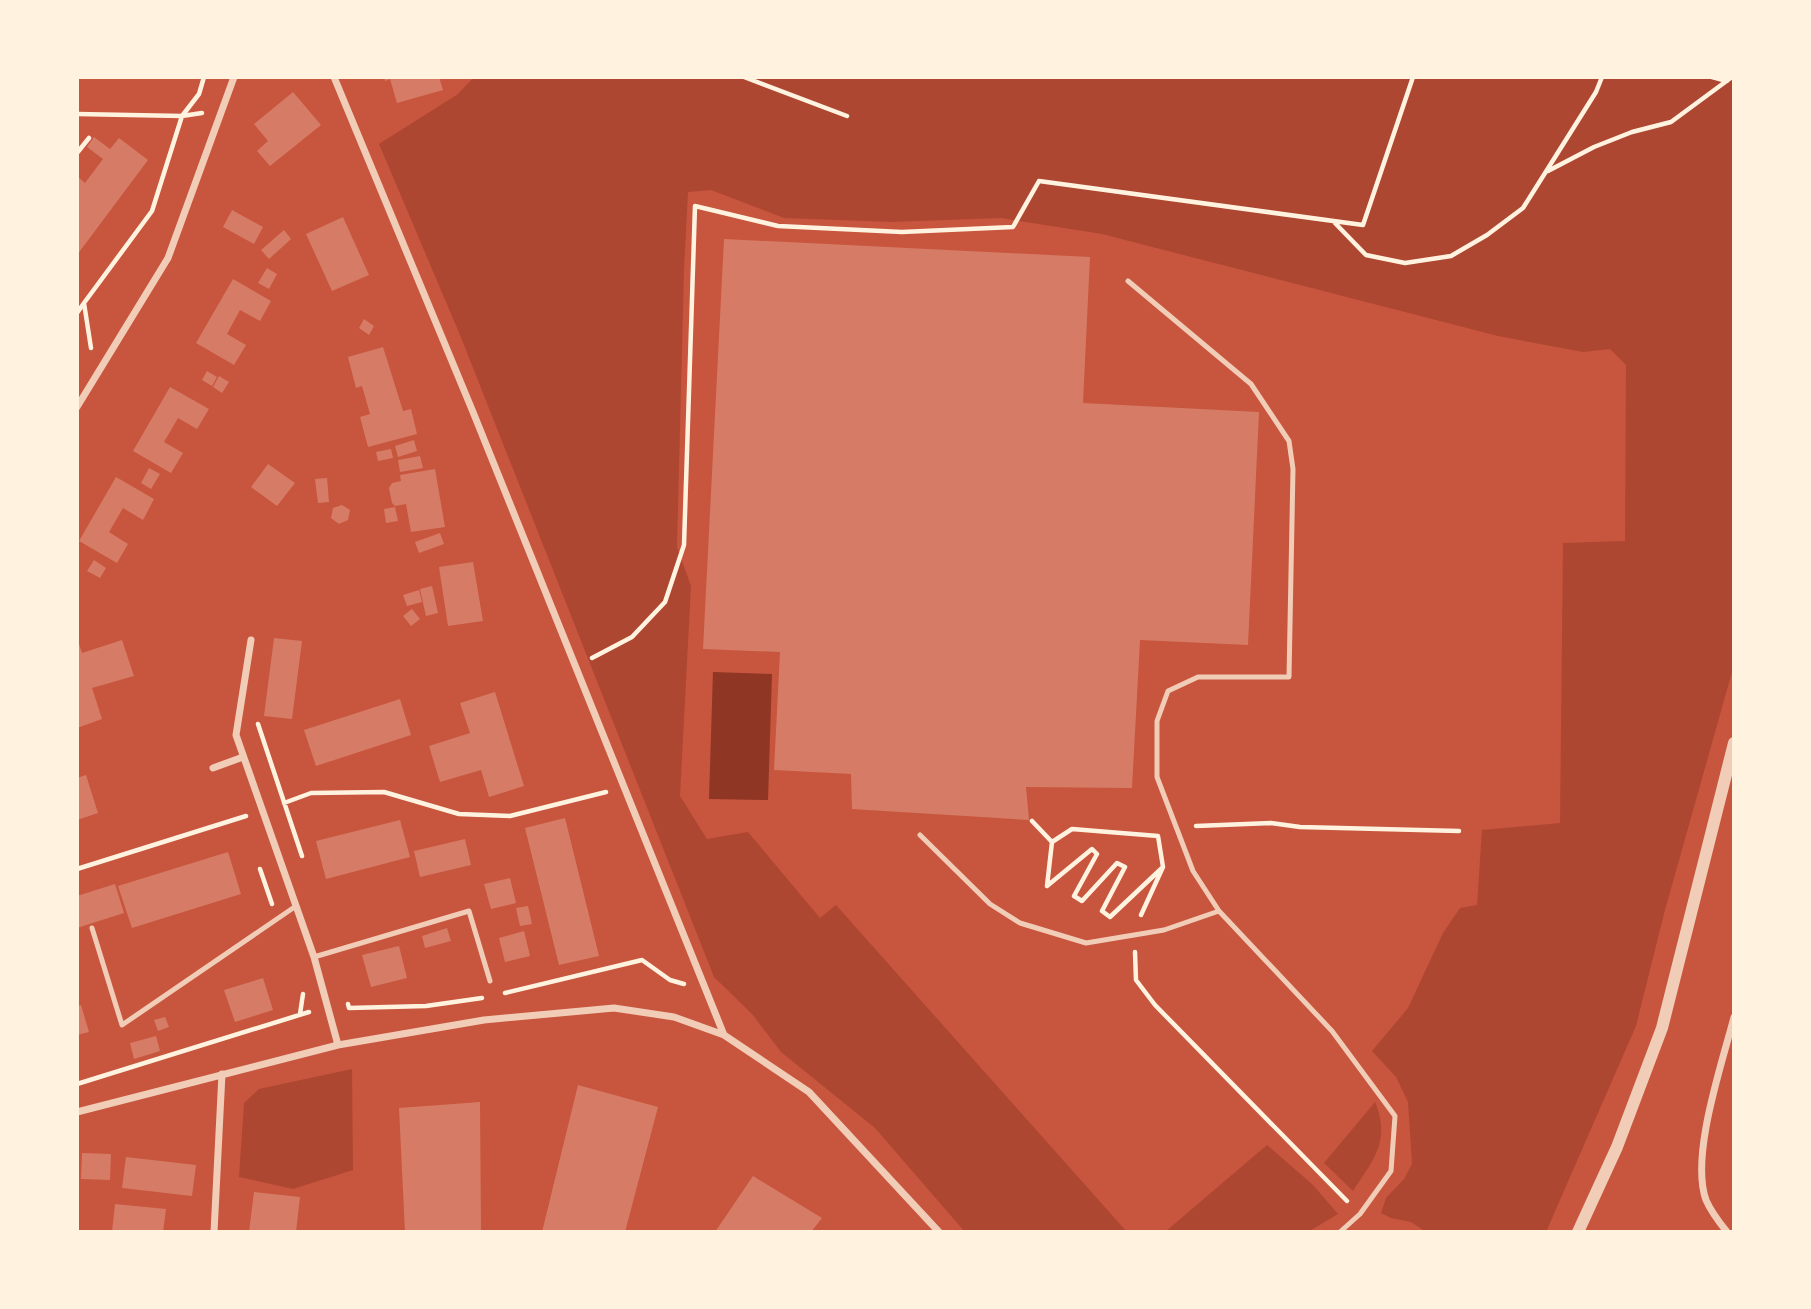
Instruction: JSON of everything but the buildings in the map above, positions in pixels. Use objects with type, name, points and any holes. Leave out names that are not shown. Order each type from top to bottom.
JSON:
[{"type":"street","points":[[77,407],[168,258],[234,77]]},
{"type":"street","points":[[334,77],[473,412],[724,1034]]},
{"type":"street","points":[[251,640],[236,735],[314,957],[338,1045]]},
{"type":"street","points":[[1578,1232],[1617,1147],[1662,1028],[1734,743]]},
{"type":"street","points":[[213,768],[243,757]]},
{"type":"street","points":[[77,1112],[338,1045],[484,1020],[614,1008],[674,1017],[724,1034],[809,1093],[939,1232]]},
{"type":"street","points":[[1727,1232],[1706,1199],[1701,1149],[1734,1017]]},
{"type":"street","points":[[214,1232],[222,1074]]},
{"type":"lane","points":[[1128,281],[1251,384],[1289,441],[1293,469],[1289,677],[1198,677],[1168,691],[1157,721],[1157,777],[1193,871],[1219,911],[1332,1031],[1395,1116],[1391,1171],[1360,1214],[1340,1232]]},
{"type":"lane","points":[[919,835],[990,904],[1020,923],[1086,943],[1164,930],[1219,911]]},
{"type":"lane","points":[[92,928],[122,1025],[296,906]]},
{"type":"lane","points":[[314,957],[469,911],[490,981]]},
{"type":"path","points":[[77,313],[152,211],[182,116],[199,94],[204,77]]},
{"type":"path","points":[[744,77],[847,116]]},
{"type":"path","points":[[575,667],[632,637],[665,602],[684,545],[695,206],[778,226],[902,232],[1013,227],[1040,181],[1363,225],[1413,77]]},
{"type":"path","points":[[1334,221],[1366,255],[1405,263],[1451,256],[1487,235],[1523,208],[1596,92],[1602,77]]},
{"type":"path","points":[[1712,77],[1730,79]]},
{"type":"path","points":[[1546,172],[1594,147],[1632,132],[1671,122],[1730,79]]},
{"type":"path","points":[[77,114],[182,116],[220,110]]},
{"type":"path","points":[[77,153],[89,138]]},
{"type":"path","points":[[84,303],[92,355],[104,363]]},
{"type":"path","points":[[77,869],[264,811],[311,793],[384,792],[459,814],[510,816],[624,787]]},
{"type":"path","points":[[1032,821],[1052,842]]},
{"type":"path","points":[[1052,842],[1072,829],[1158,836],[1194,827],[1271,823],[1300,827],[1459,831]]},
{"type":"path","points":[[1158,836],[1163,867],[1139,920],[1136,980],[1155,1005],[1360,1214]]},
{"type":"path","points":[[1052,842],[1047,886],[1092,849],[1097,854],[1074,896],[1082,901],[1117,863],[1125,867],[1102,911],[1110,917],[1163,867]]},
{"type":"path","points":[[77,1084],[300,1014],[348,1004]]},
{"type":"shaded area","points":[[474,77],[1734,77],[1734,665],[1665,910],[1636,1026],[1546,1232],[1426,1232],[1411,1222],[1381,1213],[1386,1198],[1404,1179],[1412,1164],[1408,1102],[1396,1077],[1372,1051],[1408,1008],[1443,933],[1460,908],[1477,905],[1482,830],[1560,823],[1563,543],[1625,541],[1626,365],[1610,349],[1583,352],[1498,336],[1102,234],[1001,218],[892,222],[784,218],[711,190],[688,192],[677,547],[691,586],[680,796],[707,839],[748,832],[820,918],[836,905],[1127,1232],[965,1232],[875,1128],[781,1052],[752,1014],[714,977],[460,335],[379,144],[458,94]]},
{"type":"shaded area","points":[[713,672],[772,674],[768,800],[709,799]]},
{"type":"shaded area","points":[[352,1069],[353,1170],[293,1189],[239,1177],[244,1103],[259,1089]]},
{"type":"shaded area","points":[[1375,1102],[1380,1115],[1381,1138],[1373,1159],[1353,1191],[1324,1163]]},
{"type":"shaded area","points":[[1267,1145],[1313,1185],[1338,1214],[1308,1232],[1165,1232]]}]
